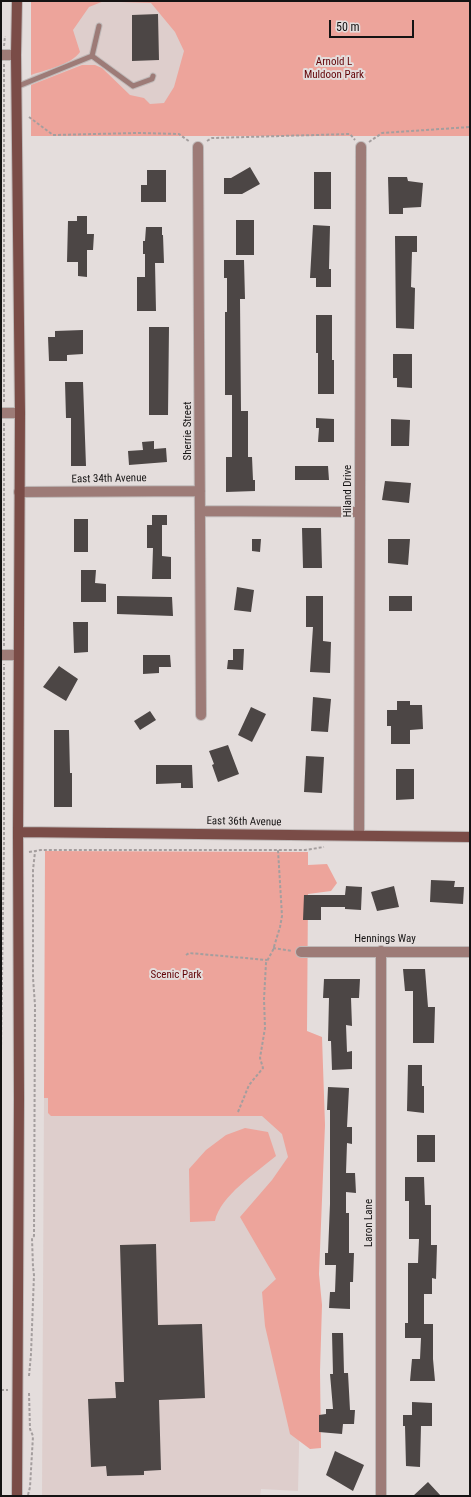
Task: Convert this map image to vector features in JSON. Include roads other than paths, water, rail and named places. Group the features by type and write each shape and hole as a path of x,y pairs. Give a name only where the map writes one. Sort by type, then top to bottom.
{"street":[{"path":"17,1 16,87 20,413 18,655 19,1107 17,1496"},
{"path":"2,55 16,54"},
{"name":"Sherrie Street","path":"198,147 201,715"},
{"name":"Hiland Drive","path":"359,835 361,147"},
{"path":"2,413 20,413"},
{"name":"East 34th Avenue","path":"19,492 200,491"},
{"path":"200,512 360,512"},
{"path":"2,655 18,655"},
{"name":"East 36th Avenue","path":"18,832 470,837"},
{"name":"Laron Lane","path":"381,951 381,1496"},
{"name":"Hennings Way","path":"301,952 470,952"}],"lane":[{"path":"92,56 99,26"},
{"path":"92,56 133,86 152,79 153,76"},
{"path":"16,87 92,56"}],"park label":[{"name":"Arnold L Muldoon Park","path":"334,68"},
{"name":"Scenic Park","path":"176,975"}]}
